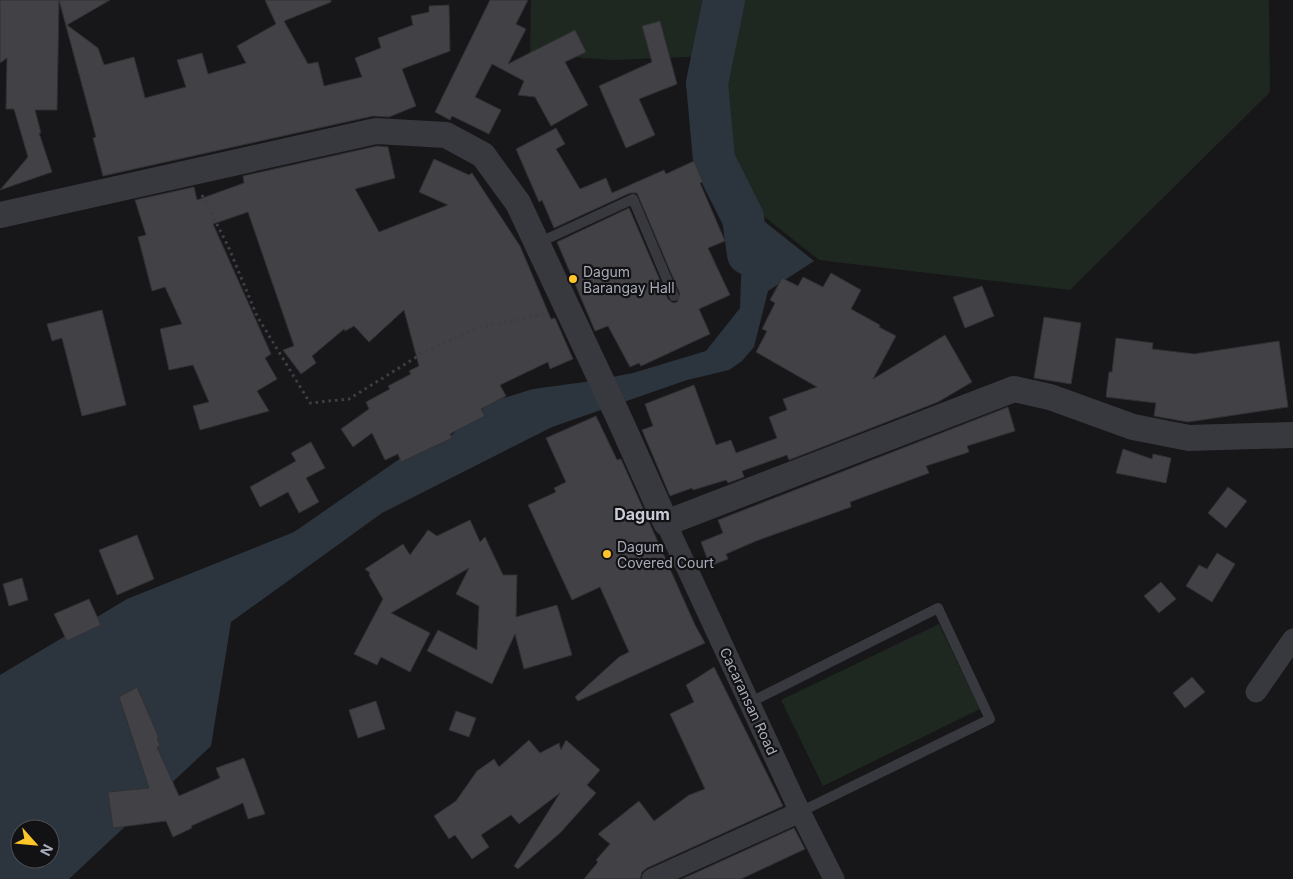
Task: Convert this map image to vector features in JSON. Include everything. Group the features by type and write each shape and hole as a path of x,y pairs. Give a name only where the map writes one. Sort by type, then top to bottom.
{"street":[{"path":"0,214 376,131 446,135 483,155 518,203 666,523 1014,389 1050,397 1132,427 1189,438 1293,435"},
{"name":"Cacaransan Road","path":"666,523 800,812 834,879"},
{"path":"1256,692 1293,639"},
{"path":"652,879 800,812"}],"lane":[{"path":"538,243 634,199 674,296"},
{"path":"749,703 938,608 990,719 800,812"}],"path":[{"path":"190,173 228,246 257,316 310,402 349,399 423,353 476,328 566,309"}],"shaded area":[{"path":"531,0 1269,0 1270,92 1070,290 819,260 731,190 709,56 613,60 530,54"},
{"path":"734,197 814,261 768,291 754,347 742,361 729,370 687,380 552,427 382,513 231,622 211,746 69,879 0,879 0,675 127,599 294,532 398,460 448,438 491,402 533,389 633,373 706,351 740,308 742,250"},
{"path":"939,624 980,709 823,786 781,700"}],"building":[{"path":"0,0 59,0 57,110 35,110 41,133 39,133 52,172 0,190 28,157 14,109 6,109 7,58 0,63"},
{"path":"59,0 110,0 67,25 98,48 104,65 134,57 145,98 186,87 177,60 202,53 208,74 246,63 237,46 276,24 265,0 331,0 331,2 284,21 308,64 318,62 324,86 362,77 355,58 381,48 378,38 413,25 411,16 429,12 429,6 449,5 450,51 402,69 416,106 389,117 373,116 103,176 93,138 96,137"},
{"path":"490,0 528,0 516,24 526,29 508,64 575,30 586,52 565,62 588,105 551,126 535,97 518,95 524,81 492,64 475,97 501,110 489,134 452,116 450,120 435,112"},
{"path":"660,21 677,84 639,99 655,135 626,148 599,86 652,62 642,26"},
{"path":"556,128 565,144 556,149 580,189 606,178 612,193 664,170 666,174 694,161 703,182 700,183 725,241 708,248 730,295 699,309 710,334 641,366 639,363 630,367 608,326 595,331 557,242 629,208 668,299 673,303 677,302 680,294 637,193 630,193 554,228 542,200 539,202 516,149"},
{"path":"377,146 388,147 395,178 355,189 379,232 448,205 419,192 434,159 469,175 472,173 520,246 551,319 555,318 573,359 550,369 548,362 500,385 506,396 481,409 485,416 450,434 452,438 401,462 398,454 385,460 372,433 353,447 341,429 369,409 366,402 390,389 388,386 411,374 409,371 419,366 404,310 369,342 354,326 345,331 344,329 312,356 316,363 301,374 283,350 294,346 248,212 213,224 271,354 265,358 277,379 257,391 269,411 200,430 193,406 209,402 193,365 169,370 160,329 182,324 165,287 152,291 138,237 146,235 135,200 194,187 197,200 244,183 243,176"},
{"path":"831,273 861,290 851,309 896,336 873,379 945,335 972,382 938,402 789,460 787,455 742,471 744,477 728,483 726,480 693,490 692,488 670,496 642,430 653,426 645,404 694,385 716,445 731,440 736,453 777,438 769,417 787,410 783,399 817,387 756,352 767,331 762,329 775,303 770,300 782,278 798,286 803,277 823,287"},
{"path":"982,286 994,316 965,328 953,297"},
{"path":"102,310 126,405 82,416 62,338 52,341 47,324"},
{"path":"1044,317 1081,323 1071,384 1034,378"},
{"path":"1116,338 1153,343 1152,349 1194,354 1279,341 1288,407 1188,422 1154,416 1156,403 1106,397 1109,372 1112,372"},
{"path":"1008,407 1015,431 967,446 969,452 926,466 929,473 850,502 851,507 756,541 726,554 728,559 710,566 701,542 723,533 718,520"},
{"path":"596,416 617,460 621,459 695,625 705,643 578,701 575,697 619,657 629,652 600,587 572,600 528,505 556,492 554,488 566,482 546,438"},
{"path":"311,442 325,468 306,478 319,502 299,513 288,492 260,507 250,487 296,461 291,453"},
{"path":"1123,449 1152,459 1153,454 1171,458 1166,483 1116,473"},
{"path":"1228,487 1247,501 1226,528 1208,513"},
{"path":"470,520 480,542 485,537 503,575 517,575 516,617 557,605 572,655 524,669 515,634 492,684 427,651 438,630 477,650 479,606 456,594 469,568 391,613 430,633 410,672 381,657 377,665 354,654 383,599 369,575 370,573 365,569 403,544 410,555 428,530 437,536"},
{"path":"137,535 154,579 117,595 99,550"},
{"path":"1217,553 1235,564 1212,602 1186,586 1199,565 1207,569"},
{"path":"22,578 28,600 9,606 3,584"},
{"path":"1161,582 1176,599 1159,613 1144,596"},
{"path":"89,599 101,625 67,641 54,614"},
{"path":"714,667 783,806 647,868 642,872 640,879 584,879 598,862 596,860 610,844 598,834 639,801 654,821 689,795 705,789 670,714 694,702 686,685"},
{"path":"1192,677 1205,692 1185,708 1173,693"},
{"path":"137,687 159,738 157,738 160,746 157,747 179,796 220,778 216,768 244,758 265,814 248,819 243,803 191,826 192,828 173,837 166,821 113,828 108,792 149,788 119,697"},
{"path":"376,701 385,729 358,738 349,710"},
{"path":"456,711 476,718 469,737 449,730"},
{"path":"529,740 540,753 559,743 561,750 566,740 600,770 587,785 596,793 560,833 518,869 514,866 560,793 519,824 511,815 481,835 489,847 472,859 455,835 449,839 434,816 456,801 477,771 494,759 499,767"},
{"path":"794,828 805,849 741,879 682,879"}],"waterway":[{"path":"724,0 707,83 714,160 743,218 748,254"}],"place":[{"name":"Dagum Barangay Hall","path":"573,279"},
{"name":"Dagum Covered Court","path":"607,554"}],"district":[{"name":"Dagum","path":"642,514"}]}
